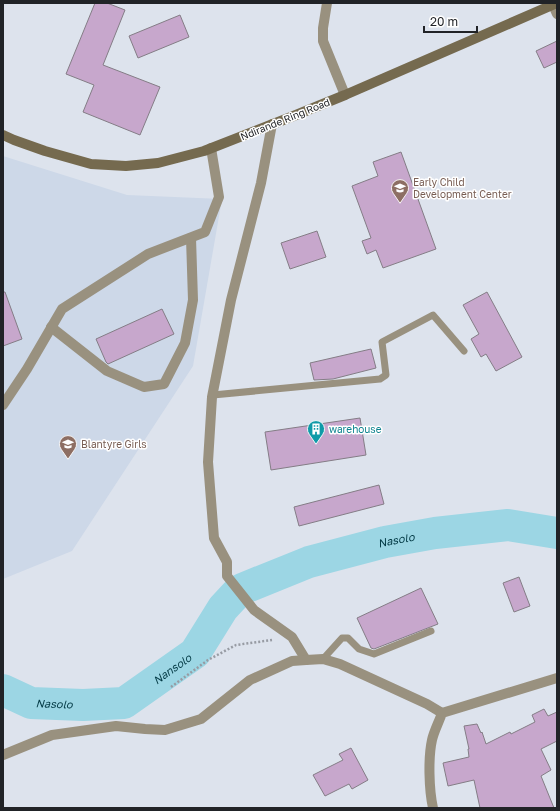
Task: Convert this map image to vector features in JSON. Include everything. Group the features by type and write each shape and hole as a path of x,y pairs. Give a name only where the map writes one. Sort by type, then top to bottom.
{"street":[{"path":"328,3 323,28 323,41 345,95"},
{"name":"Ndirande Ring Road","path":"3,135 45,151 91,164 126,166 158,163 204,151 345,95 556,7"},
{"path":"272,124 261,183 231,300 213,395 208,462 214,538 227,562 227,576 254,610 292,637 306,660"},
{"path":"3,405 27,369 62,309 148,254 205,232 219,197 211,148"},
{"path":"51,327 107,371 144,387 164,384 185,343 192,307 191,238"},
{"path":"3,755 52,735 116,726 165,730 200,719 250,680 292,661 323,659 340,664 427,704 442,713 557,678"},
{"path":"433,808 431,800 431,746 432,739 442,713"}],"lane":[{"path":"213,395 380,380 386,375 382,342 433,315 464,351"},
{"path":"323,659 342,638 348,638 359,649 374,654 431,631"}],"path":[{"path":"171,687 208,660 236,646 292,637"}],"shaded area":[{"name":"Blantyre Girls","path":"3,156 127,195 222,199 193,366 72,551 3,579"}],"building":[{"path":"95,3 107,3 125,10 103,65 160,87 140,135 83,112 94,85 66,74"},
{"path":"180,15 189,37 138,58 129,36"},
{"path":"557,41 557,62 544,68 536,51"},
{"path":"401,152 436,249 383,268 376,250 367,254 362,241 371,238 352,186 378,176 373,162"},
{"path":"317,231 326,257 290,269 281,243"},
{"path":"3,292 5,292 22,339 3,346"},
{"path":"487,292 522,357 496,371 486,354 481,357 471,339 479,334 463,305"},
{"path":"162,309 174,334 108,364 106,362 96,339"},
{"path":"371,349 376,368 333,379 314,380 310,363"},
{"name":"warehouse","path":"360,418 366,455 271,470 265,432"},
{"path":"379,485 384,504 299,526 294,507"},
{"path":"519,577 530,606 514,612 503,583"},
{"path":"421,588 438,624 374,649 371,648 357,618"},
{"path":"544,709 548,716 557,712 557,741 541,749 551,770 541,776 554,808 480,808 474,780 448,786 443,763 469,757 469,749 464,726 477,724 481,733 482,732 486,744 535,722 532,715"},
{"path":"351,748 368,780 352,789 349,784 325,796 313,775 343,760 339,754"}],"waterway":[{"name":"Nasolo","path":"242,589 309,562 385,542 435,533 508,525 557,533"},
{"name":"Nansolo","path":"3,690 31,703 83,705 124,703 195,653 223,608 236,594"}],"place":[{"name":"Early Child Development Center","path":"400,203"},
{"name":"warehouse","path":"316,444"},
{"name":"Blantyre Girls","path":"68,459"}]}
